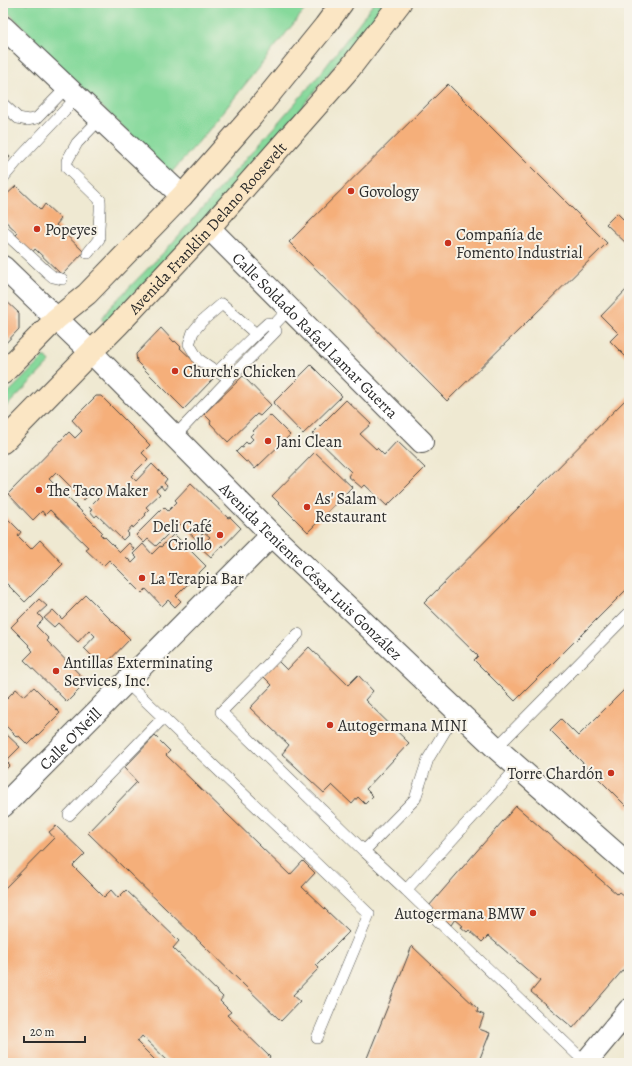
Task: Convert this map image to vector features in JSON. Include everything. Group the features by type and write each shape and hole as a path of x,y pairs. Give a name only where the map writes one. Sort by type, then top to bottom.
{"main road":[{"path":"3,373 56,319 87,294 182,196 252,116 342,3"},
{"name":"Avenida Franklin Delano Roosevelt","path":"3,442 118,325 209,228 350,68 400,3"}],"street":[{"path":"3,27 182,196"},
{"name":"Calle Soldado Rafael Lamar Guerra","path":"209,228 422,442"},
{"name":"Avenida Teniente César Luis González","path":"3,267 91,352 272,536 496,748 629,865"},
{"name":"Calle O'Neill","path":"3,806 272,536"},
{"path":"608,846 629,857"},
{"path":"585,1063 629,1010"}],"lane":[{"path":"3,104 18,118 28,120 37,118 72,92"},
{"path":"3,178 72,92"},
{"path":"88,253 99,239 98,228 100,200 67,168 67,161 77,143 100,119"},
{"path":"3,231 53,277 62,279"},
{"path":"231,377 217,372 198,358 189,344 193,332 202,321 222,304 256,334"},
{"path":"272,327 289,309"},
{"path":"174,437 276,331 268,322 217,372"},
{"path":"496,748 629,614"},
{"path":"298,634 221,712 585,1063"},
{"path":"126,682 369,914 317,1038"},
{"path":"364,850 416,799 428,759 457,711"},
{"path":"69,815 164,717"},
{"path":"406,890 518,768"}],"green space":[{"path":"3,3 310,3 208,131 171,173 96,101 3,7"},
{"path":"374,3 385,3 302,107 218,206 106,322 102,320 110,307 166,250 321,73"},
{"path":"45,356 50,362 3,410 3,398"}],"building":[{"name":"Compañía de Fomento Industrial","path":"448,84 607,243 447,401 289,242"},
{"path":"3,150 10,157 3,165"},
{"name":"Popeyes","path":"16,186 41,210 45,204 61,219 56,225 84,252 62,275 35,249 32,253 14,237 18,233 3,219 3,198"},
{"path":"617,213 629,225 629,246 606,224"},
{"path":"629,287 629,360 610,341 618,333 601,316"},
{"path":"3,298 19,313 19,329 3,346"},
{"name":"Church's Chicken","path":"161,328 213,379 184,409 137,362 136,354"},
{"path":"311,365 342,396 303,434 273,403"},
{"path":"243,376 271,405 260,416 257,414 228,442 210,423 211,421 204,414"},
{"path":"96,396 101,396 150,445 142,453 148,459 131,476 136,481 152,464 167,479 164,483 167,486 164,490 161,486 156,490 160,494 146,507 149,510 145,514 146,515 133,528 132,526 127,532 129,534 123,540 97,515 95,517 90,511 92,510 89,507 101,495 92,486 89,489 92,491 84,500 56,472 49,479 102,532 100,534 120,552 129,543 134,549 126,557 132,563 137,558 133,554 143,544 152,554 174,534 206,566 176,596 181,601 175,607 168,600 162,606 146,589 142,593 109,560 103,566 85,549 88,547 50,510 45,515 42,511 33,520 8,494 69,432 75,438 82,431 72,420"},
{"path":"629,396 629,587 515,701 474,660 478,656 424,603"},
{"path":"346,400 371,424 360,434 376,449 377,448 384,455 397,441 425,468 387,506 365,485 362,488 348,476 351,472 312,434"},
{"name":"Jani Clean","path":"270,415 290,435 255,469 248,461 246,462 236,452 241,447 244,447 242,446 246,442 248,444 253,439 250,436 254,432 253,431"},
{"path":"315,452 352,487 308,532 272,496"},
{"path":"191,483 228,518 230,517 241,528 211,557 200,547 210,537 204,532 197,540 178,522 156,546 148,539 144,543 136,535 164,507 168,511 177,502 175,500"},
{"path":"3,514 21,532 18,536 31,549 40,540 63,564 25,602 3,580"},
{"path":"86,595 130,639 103,667 84,648 95,636 89,630 78,642 58,623 54,627 44,618 53,610 62,619"},
{"name":"Antillas Exterminating Services, Inc.","path":"39,599 47,606 38,614 43,619 36,626 49,639 47,641 87,682 67,702 24,660 33,651 11,627"},
{"name":"Autogermana MINI","path":"309,647 348,685 358,675 373,691 365,700 409,743 366,789 373,796 365,804 358,797 352,804 332,785 324,793 282,754 289,745 250,708 272,685 263,676 278,661 287,670"},
{"name":"Torre Chardón","path":"629,685 629,809 550,730 561,719 578,736"},
{"path":"34,687 60,713 28,745 19,736 17,737 3,723 3,702 16,689 24,696"},
{"path":"6,734 20,747 6,761 10,765 3,772 3,737"},
{"path":"155,736 170,751 166,755 290,875 303,861 315,873 302,887 349,932 316,965 319,968 293,995 300,1001 281,1021 88,833 137,782 124,768"},
{"name":"Autogermana BMW","path":"516,806 617,894 619,892 629,900 629,963 573,1028 531,992 540,981 488,936 482,942 469,930 467,932 461,927 463,926 455,919 451,925 429,906"},
{"path":"56,826 85,854 73,866 104,897 111,890 118,898 126,890 179,941 173,948 223,997 220,1001 231,1012 227,1015 270,1057 265,1063 170,1063 142,1036 137,1042 158,1063 3,1063 3,890 54,838 49,832"},
{"path":"412,946 478,1009 477,1012 484,1015 479,1029 490,1033 478,1063 365,1063"}],"place":[{"name":"Govology","path":"351,191"},
{"name":"Popeyes","path":"37,229"},
{"name":"Compañía de Fomento Industrial","path":"448,243"},
{"name":"Church's Chicken","path":"175,371"},
{"name":"Jani Clean","path":"268,441"},
{"name":"The Taco Maker","path":"39,490"},
{"name":"As' Salam Restaurant","path":"307,507"},
{"name":"Deli Café Criollo","path":"220,535"},
{"name":"La Terapia Bar","path":"142,578"},
{"name":"Antillas Exterminating Services, Inc.","path":"56,671"},
{"name":"Autogermana MINI","path":"330,725"},
{"name":"Torre Chardón","path":"611,773"},
{"name":"Autogermana BMW","path":"533,913"}]}
